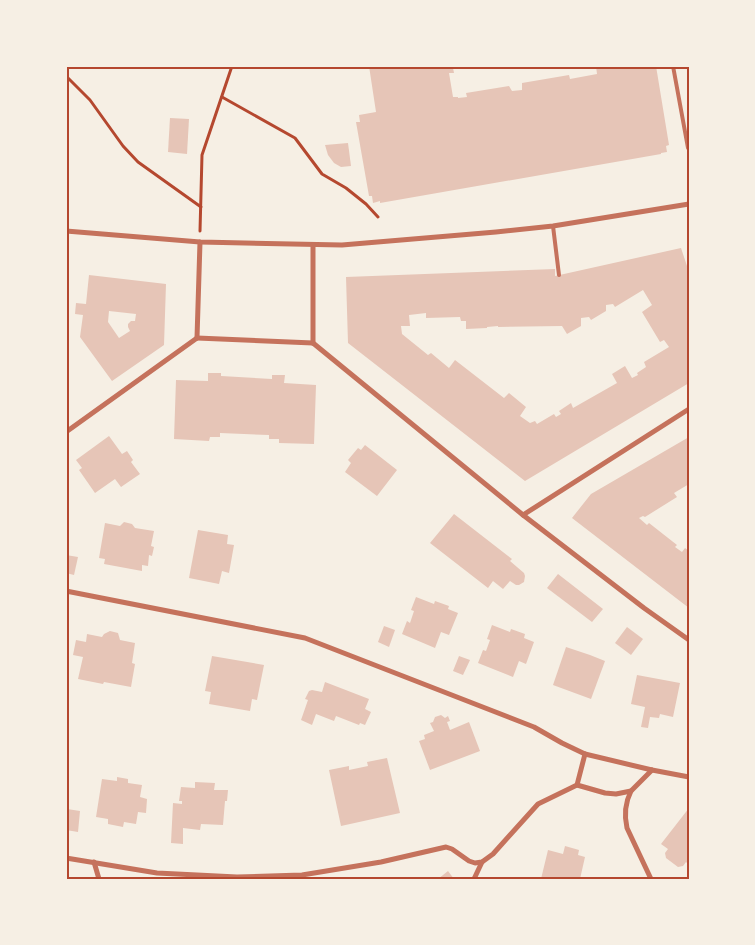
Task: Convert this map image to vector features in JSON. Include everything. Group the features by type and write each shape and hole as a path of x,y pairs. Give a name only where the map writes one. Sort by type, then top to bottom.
{"street":[{"path":"66,232 200,242 351,245 553,226 689,204"},
{"path":"197,338 200,242"},
{"path":"313,245 313,343"},
{"path":"66,432 197,338 313,343 523,515 644,608 689,640"},
{"path":"523,515 689,409"},
{"path":"66,591 305,638 534,727 584,754 689,777"},
{"path":"577,785 584,754"},
{"path":"651,879 627,828 625,809 631,791 652,770"},
{"path":"474,879 482,862 493,854 538,804 577,785 605,793 616,794 631,791"},
{"path":"66,858 156,873 237,877 302,875 381,862 446,847 469,861 482,862"},
{"path":"94,862 99,879"}],"lane":[{"path":"673,66 688,148"},
{"path":"553,226 559,275"}],"path":[{"path":"200,242 202,156 232,66"},
{"path":"66,76 90,100 123,146 138,162 201,207"},
{"path":"222,97 296,138 322,174 346,188 366,204 378,217"}],"building":[{"path":"369,66 448,66 448,69 453,68 454,73 449,73 453,97 458,98 467,97 466,93 509,86 512,91 522,90 522,83 569,75 570,79 597,74 596,66 656,66 669,145 666,146 667,152 661,154 373,203 372,196 369,196 356,122 360,122 359,115 376,112"},
{"path":"170,118 189,119 187,154 168,152"},
{"path":"348,143 351,166 341,167 334,163 328,155 325,145"},
{"path":"681,248 689,272 689,383 525,481 348,343 346,277 555,269 555,276","holes":["643,290 652,305 642,312 660,342 664,340 669,347 644,362 646,367 637,373 638,375 632,378 625,366 612,374 617,383 573,408 571,403 559,411 561,414 556,417 554,414 537,424 535,421 530,423 520,416 526,407 509,393 504,398 455,360 449,368 431,353 428,355 402,334 401,326 410,326 409,315 426,313 426,318 460,317 461,321 466,321 466,329 498,326 562,326 567,334 581,326 581,318 589,317 591,320 606,311 606,305 613,304 615,307"]},
{"path":"89,275 166,284 164,345 112,381 80,337 83,315 75,314 76,303 86,304","holes":["109,311 136,314 135,321 131,321 128,324 130,331 119,338 108,322"]},
{"path":"208,373 221,373 221,376 272,379 272,375 285,375 284,383 316,385 314,444 279,443 279,439 269,439 269,435 220,433 220,437 210,437 209,441 174,439 176,380 208,381"},
{"path":"109,436 122,454 127,451 133,460 131,462 140,474 121,487 115,479 95,493 79,470 82,468 76,460"},
{"path":"689,437 689,484 674,493 677,497 645,517 639,518 647,525 649,523 677,545 675,547 682,552 685,548 689,551 689,608 572,518 591,494"},
{"path":"365,445 397,470 377,496 345,472 351,463 348,460 358,448 361,450"},
{"path":"454,514 512,559 510,561 524,573 524,582 516,585 510,581 503,589 493,581 488,588 430,543"},
{"path":"124,522 132,524 135,528 154,531 151,546 154,547 152,556 149,555 148,566 142,565 142,571 104,564 105,559 99,558 105,523 120,526"},
{"path":"198,530 228,535 227,544 234,545 229,573 222,571 219,584 189,578"},
{"path":"66,555 78,557 74,575 66,573"},
{"path":"558,574 603,609 592,622 547,588"},
{"path":"416,597 434,604 435,601 449,606 448,609 458,613 449,635 441,632 435,648 402,634 407,621 410,623 414,611 411,610"},
{"path":"492,625 510,632 511,629 525,634 524,638 534,642 526,664 519,661 513,677 478,663 483,650 486,651 490,640 487,639"},
{"path":"384,626 395,630 389,647 378,642"},
{"path":"627,627 643,639 631,655 615,643"},
{"path":"110,631 118,633 120,640 135,643 132,663 135,664 131,687 78,679 83,657 73,655 76,640 86,642 87,634 102,637"},
{"path":"566,647 605,661 591,699 553,685"},
{"path":"212,656 264,665 257,700 252,699 250,711 209,704 211,692 205,691"},
{"path":"459,656 470,660 463,675 453,671"},
{"path":"637,675 680,683 673,717 660,714 659,718 650,717 648,728 641,727 645,707 631,704"},
{"path":"325,682 369,699 365,709 371,712 365,725 360,723 359,725 336,716 334,721 316,714 312,725 301,720 308,700 305,699 309,691 322,692"},
{"path":"441,715 445,718 448,716 450,721 447,722 450,730 469,722 480,751 430,770 419,741 425,739 424,735 434,731 430,723 433,722 435,717"},
{"path":"387,758 400,813 341,826 329,770 349,766 349,770 368,766 367,762"},
{"path":"117,777 128,779 128,783 142,785 140,797 147,799 146,813 138,812 136,824 124,822 123,827 108,824 108,819 96,817 102,779 117,781"},
{"path":"195,782 215,783 214,790 228,790 223,825 201,824 200,830 183,828 183,844 171,843 173,803 182,804 182,801 179,801 181,787 195,788"},
{"path":"689,808 689,865 686,862 683,866 678,867 666,858 665,853 668,849 661,844"},
{"path":"67,809 80,811 78,832 66,830"},
{"path":"565,846 579,850 578,855 585,857 580,879 541,879 548,850 563,854"},
{"path":"448,871 454,879 438,879"}]}
